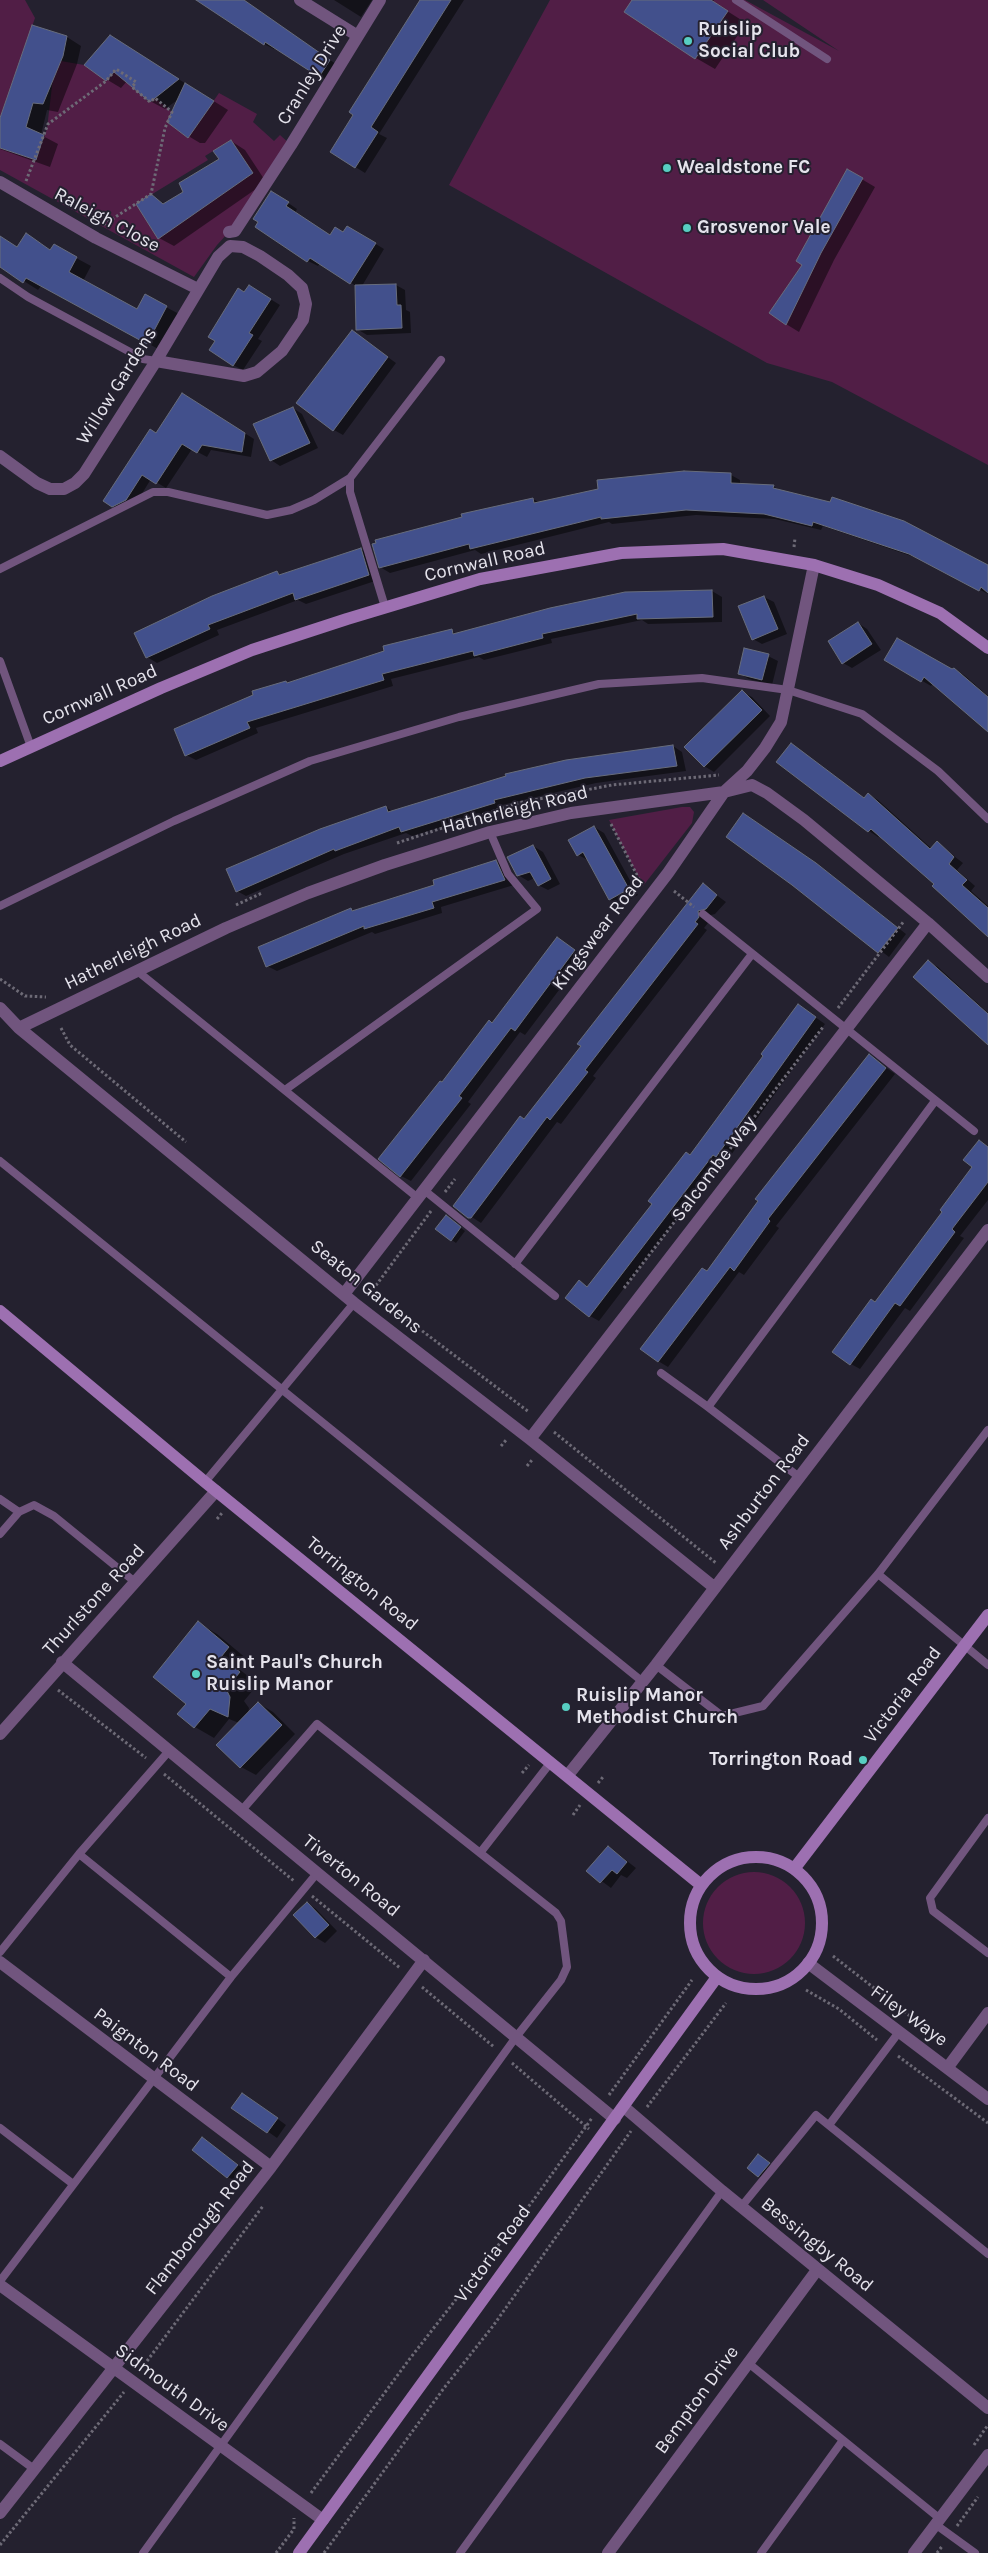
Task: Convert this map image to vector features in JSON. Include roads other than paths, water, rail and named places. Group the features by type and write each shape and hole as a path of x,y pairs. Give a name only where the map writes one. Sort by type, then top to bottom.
{"street":[{"path":"300,0 358,36"},
{"name":"Cranley Drive","path":"229,232 235,231 380,0"},
{"name":"Raleigh Close","path":"0,182 96,238 198,289"},
{"name":"Willow Gardens","path":"0,456 37,483 50,489 64,489 75,483 84,474 156,361 218,257 230,246 243,246 275,266 302,288 306,304 303,320 282,351 257,372 244,376 156,361"},
{"name":"Cornwall Road","path":"0,761 252,650 385,607 480,579 621,553 723,549 814,565 878,585 940,613 988,648"},
{"name":"Kingswear Road","path":"344,1294 668,873 724,792 747,771 765,748 781,722 814,565"},
{"name":"Hatherleigh Road","path":"19,1028 136,970 308,893 490,832 571,813 724,792 752,785 767,793 804,820 928,923 988,977"},
{"name":"Salcombe Way","path":"530,1439 928,923"},
{"name":"Seaton Gardens","path":"0,1008 19,1028 354,1304 530,1439 715,1588"},
{"name":"Ashburton Road","path":"568,1775 643,1682 988,1230"},
{"name":"Torrington Road","path":"0,1311 205,1482 568,1775 701,1886"},
{"name":"Thurlstone Road","path":"0,1734 216,1491"},
{"name":"Victoria Road","path":"794,1869 988,1615"},
{"name":"Tiverton Road","path":"62,1662 615,2119"},
{"path":"752,1857 774,1859 794,1869 809,1884 818,1903 822,1924 818,1944 808,1963 794,1977 775,1986 755,1989 742,1987 717,1977 704,1963 694,1947 690,1928 691,1909 701,1886 712,1873 730,1862 752,1857"},
{"name":"Flamborough Road","path":"0,2513 271,2168 424,1960"},
{"name":"Paignton Road","path":"0,1962 271,2168"},
{"name":"Filey Waye","path":"808,1963 988,2099"},
{"name":"Victoria Road","path":"299,2553 717,1977"},
{"path":"948,2067 988,2013"},
{"name":"Bessingby Road","path":"624,2107 817,2270 988,2408"},
{"name":"Bempton Drive","path":"608,2553 747,2362 817,2270"},
{"name":"Sidmouth Drive","path":"0,2283 132,2382 302,2502 323,2520"},
{"path":"914,2553 988,2455"}],"lane":[{"path":"736,0 827,59"},
{"path":"0,278 28,297 78,324 143,358 156,361"},
{"path":"0,569 153,492 168,492 267,515 290,510 306,503 350,478 441,360"},
{"path":"350,478 350,492 385,607"},
{"path":"0,662 31,746"},
{"path":"0,906 174,821 310,761 459,717 599,684 702,678 788,690 862,714 938,771 988,819"},
{"path":"285,1090 537,909 508,874 490,832"},
{"path":"703,914 974,1131"},
{"path":"515,1264 752,954"},
{"path":"136,970 285,1090 555,1296"},
{"path":"708,1407 935,1101"},
{"path":"0,1161 643,1682"},
{"path":"205,1482 354,1304"},
{"path":"660,1374 708,1407 799,1477"},
{"path":"656,1665 722,1716 763,1706 878,1574 988,1430"},
{"path":"0,1499 20,1512"},
{"path":"0,1534 20,1512 34,1505 54,1516 135,1582"},
{"path":"878,1574 988,1664"},
{"path":"143,2553 222,2447 516,2037 562,1980 567,1967 561,1922 556,1913 317,1724 242,1810"},
{"path":"0,1952 80,1854 169,1751"},
{"path":"480,1852 551,1762"},
{"path":"988,1818 930,1898 933,1911 988,1953"},
{"path":"80,1854 231,1977"},
{"path":"0,2283 231,1977 302,1888 318,1872"},
{"path":"829,2125 899,2032"},
{"path":"741,2207 816,2115 988,2254"},
{"path":"0,2128 73,2184"},
{"path":"460,2553 722,2191"},
{"path":"747,2362 843,2440 937,2521 950,2535 975,2553"},
{"path":"761,2553 843,2440"},
{"path":"0,2444 34,2469"}],"place":[{"name":"Ruislip Social Club","path":"688,41"},
{"name":"Wealdstone FC","path":"667,168"},
{"name":"Grosvenor Vale","path":"687,228"},
{"name":"Saint Paul's Church Ruislip Manor","path":"196,1674"},
{"name":"Ruislip Manor Methodist Church","path":"566,1707"},
{"name":"Torrington Road","path":"863,1760"}]}
